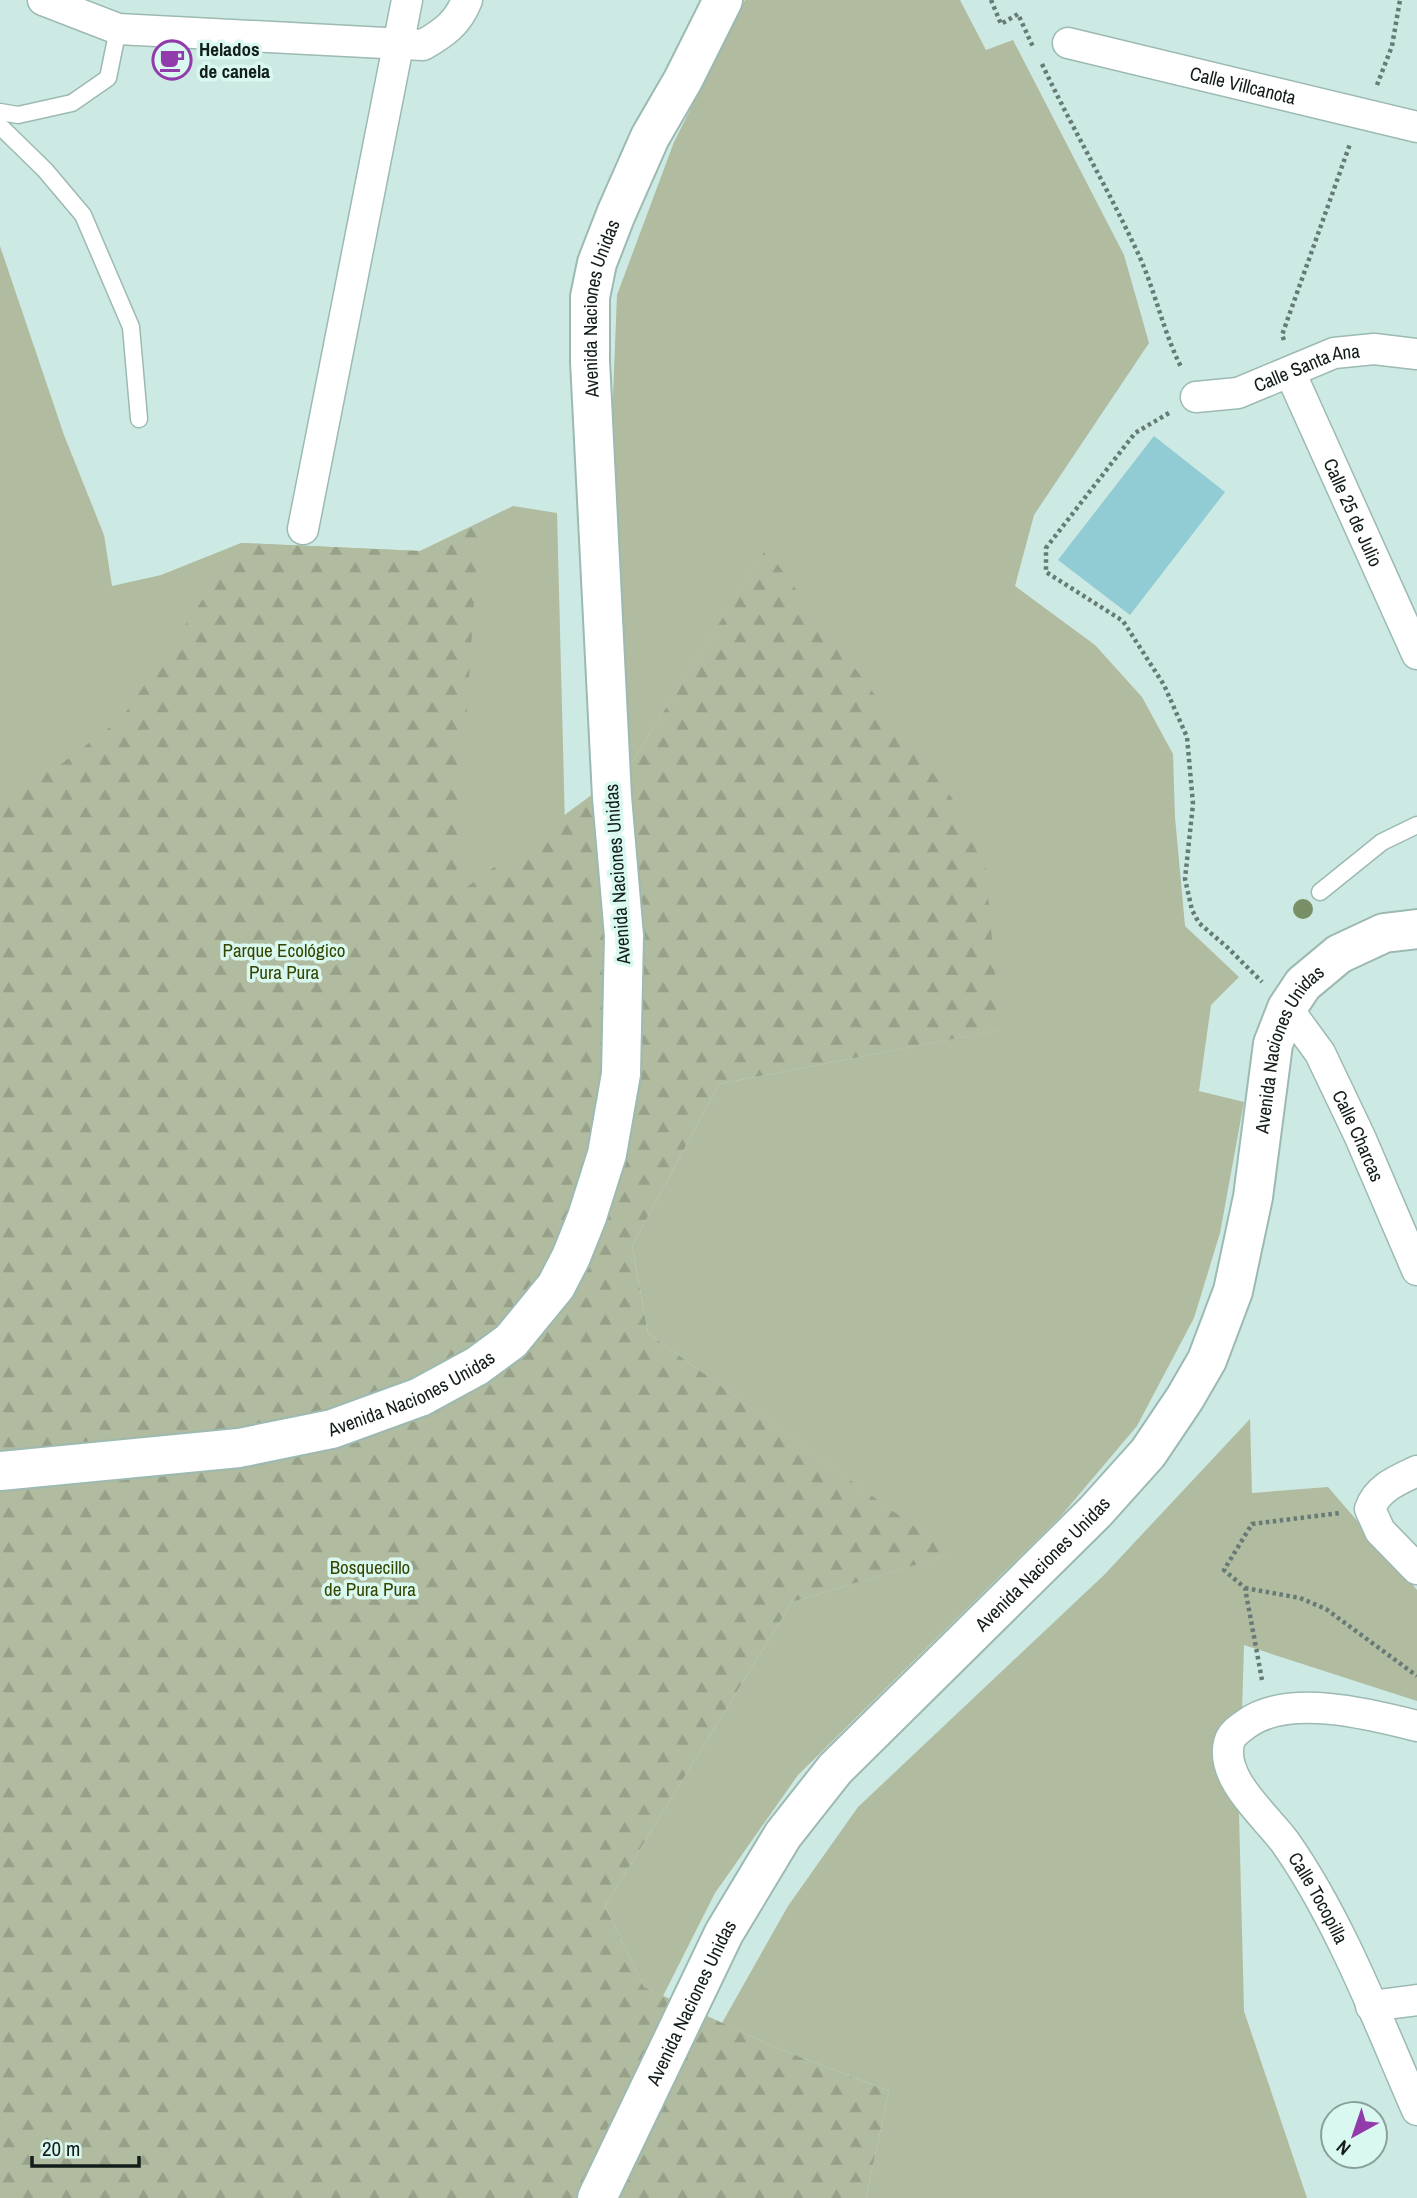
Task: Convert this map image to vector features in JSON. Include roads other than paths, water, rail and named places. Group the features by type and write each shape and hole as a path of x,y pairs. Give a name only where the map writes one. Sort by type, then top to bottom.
{"street":[{"path":"44,0 118,29 422,45 444,33 463,11 467,0"},
{"path":"303,529 407,0"},
{"name":"Avenida Naciones Unidas","path":"0,1471 239,1448 332,1429 420,1397 477,1366 510,1341 556,1286 571,1257 607,1154 615,1114 621,1074 624,936 612,797 590,361 590,297 597,263 633,172 723,0"},
{"name":"Calle Villcanota","path":"1068,43 1417,127"},
{"name":"Calle Santa Ana","path":"1196,397 1238,393 1334,353 1374,349 1417,354"},
{"name":"Calle 25 de Julio","path":"1290,372 1417,654"},
{"name":"Avenida Naciones Unidas","path":"597,2198 724,1933 783,1835 835,1769 1095,1512 1148,1453 1185,1398 1207,1360 1233,1291 1253,1197 1273,1044 1287,1008 1303,984 1339,954 1384,933 1417,929"},
{"name":"Calle Charcas","path":"1287,1008 1320,1053 1360,1137 1417,1270"},
{"path":"1417,1471 1388,1486 1377,1495 1370,1509 1380,1531 1417,1569"},
{"name":"Calle Tocopilla","path":"1417,1726 1376,1716 1308,1708 1268,1712 1236,1731 1229,1743 1228,1758 1234,1775 1254,1807 1284,1841 1320,1899 1417,2110"},
{"path":"1371,2006 1417,2000"}],"lane":[{"path":"0,112 18,115 72,103 108,78 118,29"},
{"path":"0,126 45,170 83,215 131,327 139,419"},
{"path":"1320,892 1382,842 1417,825"}],"place":[{"name":"Helados de canela","path":"172,60"}],"park label":[{"name":"Parque Ecológico Pura Pura","path":"284,961"},
{"name":"Bosquecillo de Pura Pura","path":"370,1578"}]}
